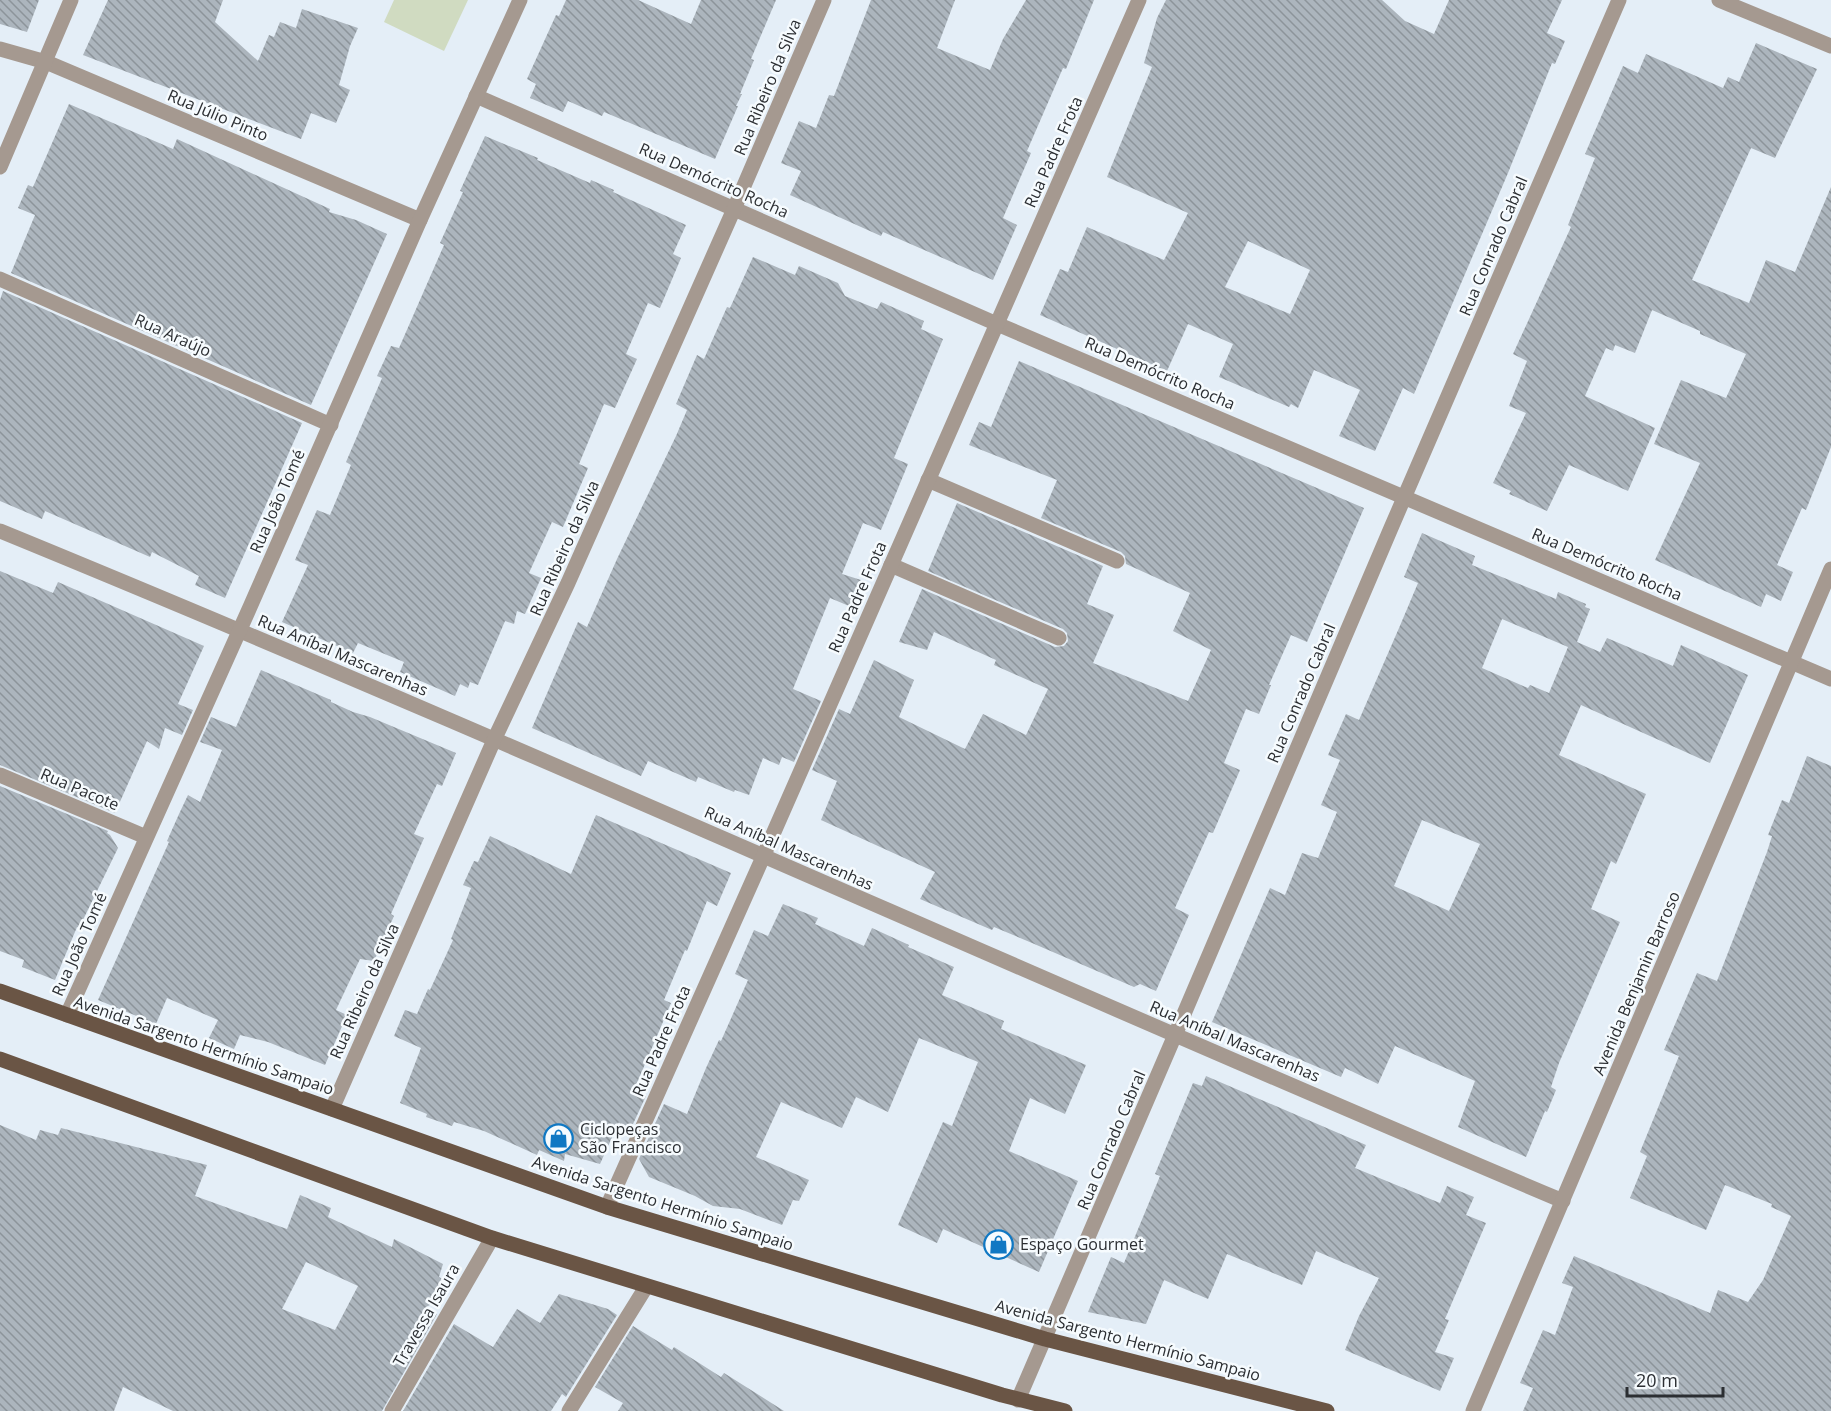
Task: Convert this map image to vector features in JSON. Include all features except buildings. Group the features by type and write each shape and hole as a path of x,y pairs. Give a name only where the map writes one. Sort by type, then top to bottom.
{"main road":[{"name":"Avenida Sargento Hermínio Sampaio","path":"0,991 607,1207 1045,1340 1327,1411"},
{"path":"0,1059 492,1238 1018,1400 1065,1411"}],"street":[{"path":"0,166 71,0"},
{"name":"Rua João Tomé","path":"67,1015 520,0"},
{"name":"Rua Ribeiro da Silva","path":"332,1109 494,740 568,582 734,209 824,0"},
{"name":"Rua Padre Frota","path":"607,1207 1139,0"},
{"name":"Rua Conrado Cabral","path":"1018,1400 1619,0"},
{"path":"1719,0 1831,46"},
{"name":"Rua Júlio Pinto","path":"0,49 46,62 420,220"},
{"name":"Rua Demócrito Rocha","path":"476,96 998,324 1831,680"},
{"name":"Rua Araújo","path":"0,279 331,424"},
{"path":"928,480 1117,561"},
{"name":"Rua Aníbal Mascarenhas","path":"0,531 494,740 1563,1201"},
{"path":"891,565 1059,638"},
{"name":"Avenida Benjamin Barroso","path":"1473,1411 1831,569"},
{"name":"Rua Pacote","path":"0,775 146,837"},
{"name":"Travessa Isaura","path":"392,1411 492,1238"},
{"path":"569,1411 646,1287"}],"green space":[{"path":"394,0 468,0 444,51 384,22"}],"place":[{"name":"Ciclopeças São Francisco","path":"559,1138"},
{"name":"Espaço Gourmet","path":"999,1244"}]}
